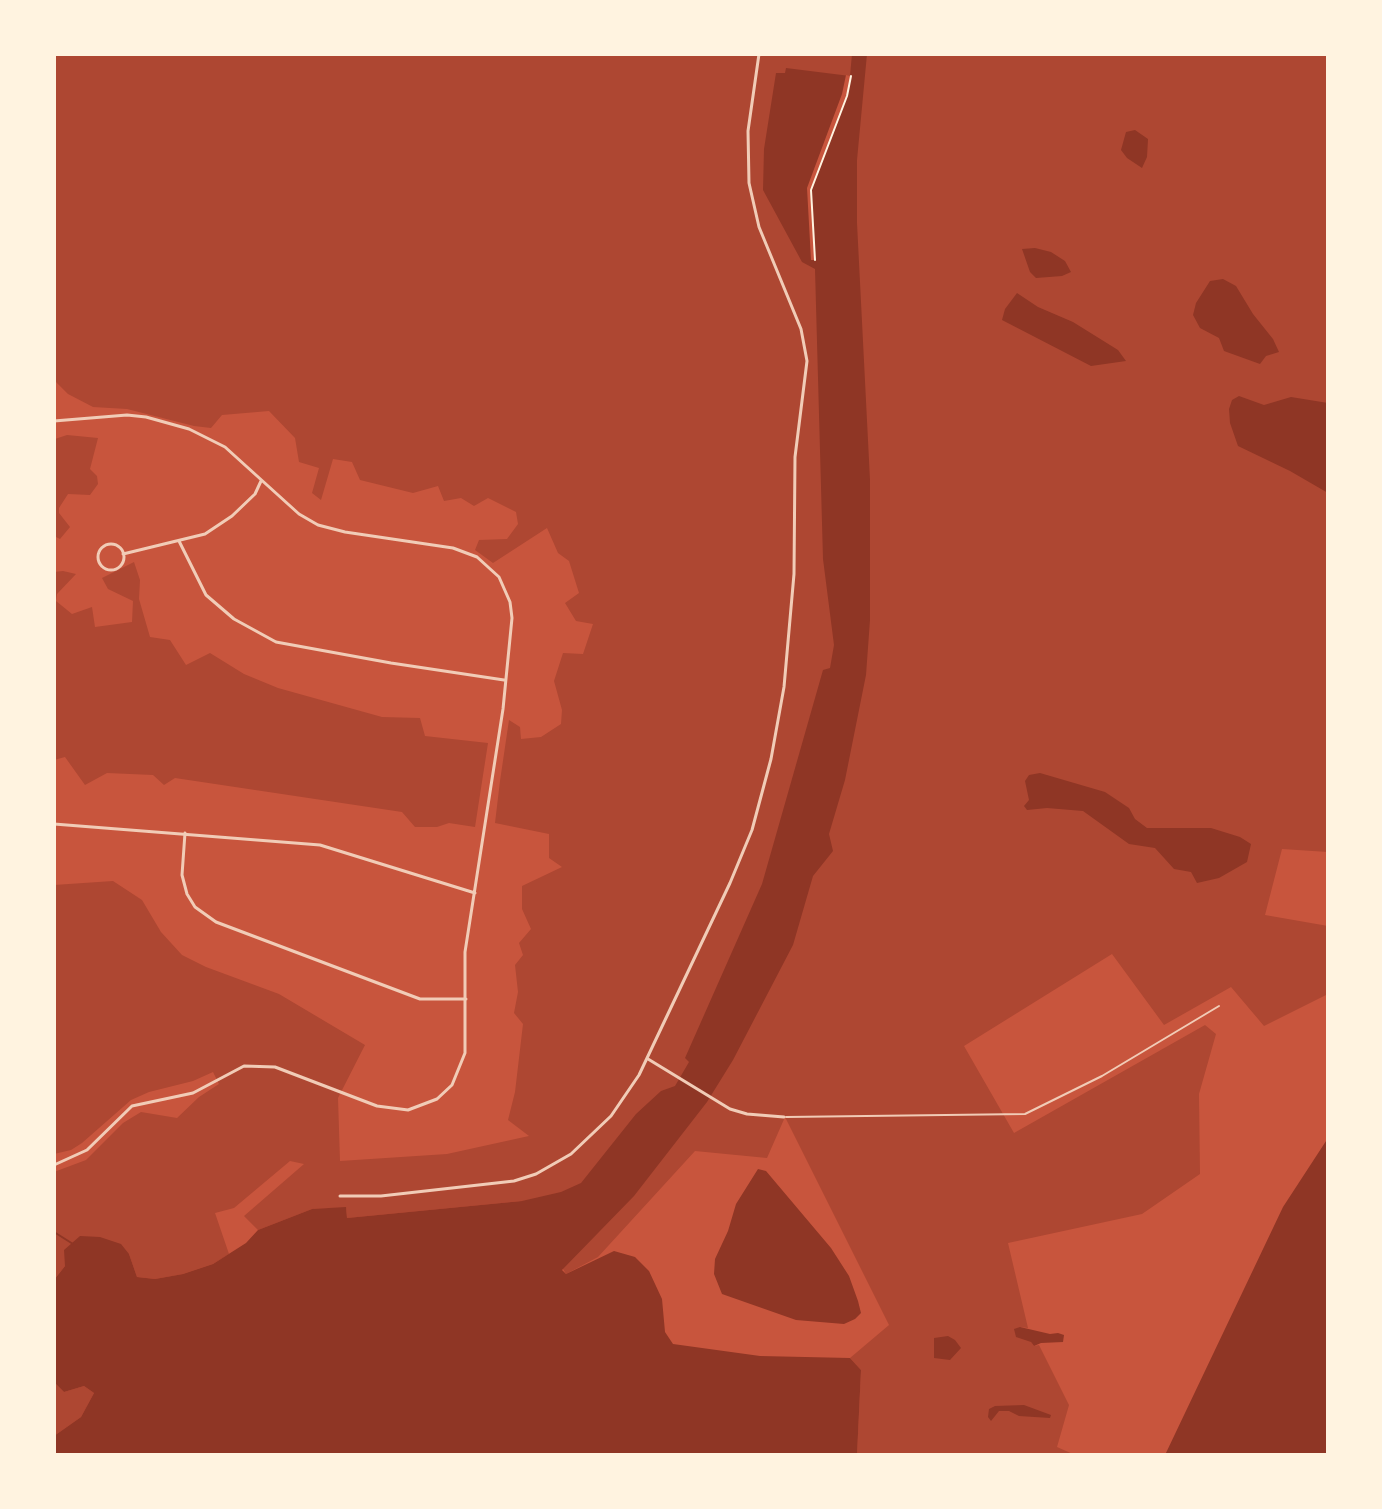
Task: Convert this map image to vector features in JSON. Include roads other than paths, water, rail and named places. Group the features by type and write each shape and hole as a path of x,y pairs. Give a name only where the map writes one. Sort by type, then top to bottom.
{"street":[{"path":"340,1196 381,1196 514,1181 536,1174 571,1154 623,1102 648,1059 752,830 771,759 787,661 794,574 795,457 807,361 801,329 759,227 749,183 748,131 759,54"},
{"path":"54,421 127,415 170,423 225,447 299,514 318,525 453,548 477,557 499,577 510,602 503,709 465,952 465,1053 452,1085 437,1099 408,1110 377,1106 275,1067 244,1066 193,1093 132,1106 87,1150 54,1165"},
{"path":"123,554 205,534 232,516 255,494 261,481"},
{"path":"179,541 206,595 234,619 276,642 504,680"},
{"path":"110,544 119,547 123,554 121,566 114,570 102,567 98,560 99,551 110,544"},
{"path":"54,824 320,845 475,893"},
{"path":"185,833 182,875 187,894 195,907 216,922 420,999 466,999"},
{"path":"648,1059 730,1109 747,1114 784,1117"}],"lane":[{"path":"784,1117 1025,1114 1102,1076 1219,1006"}],"waterway":[{"path":"54,1232 73,1244"}]}
